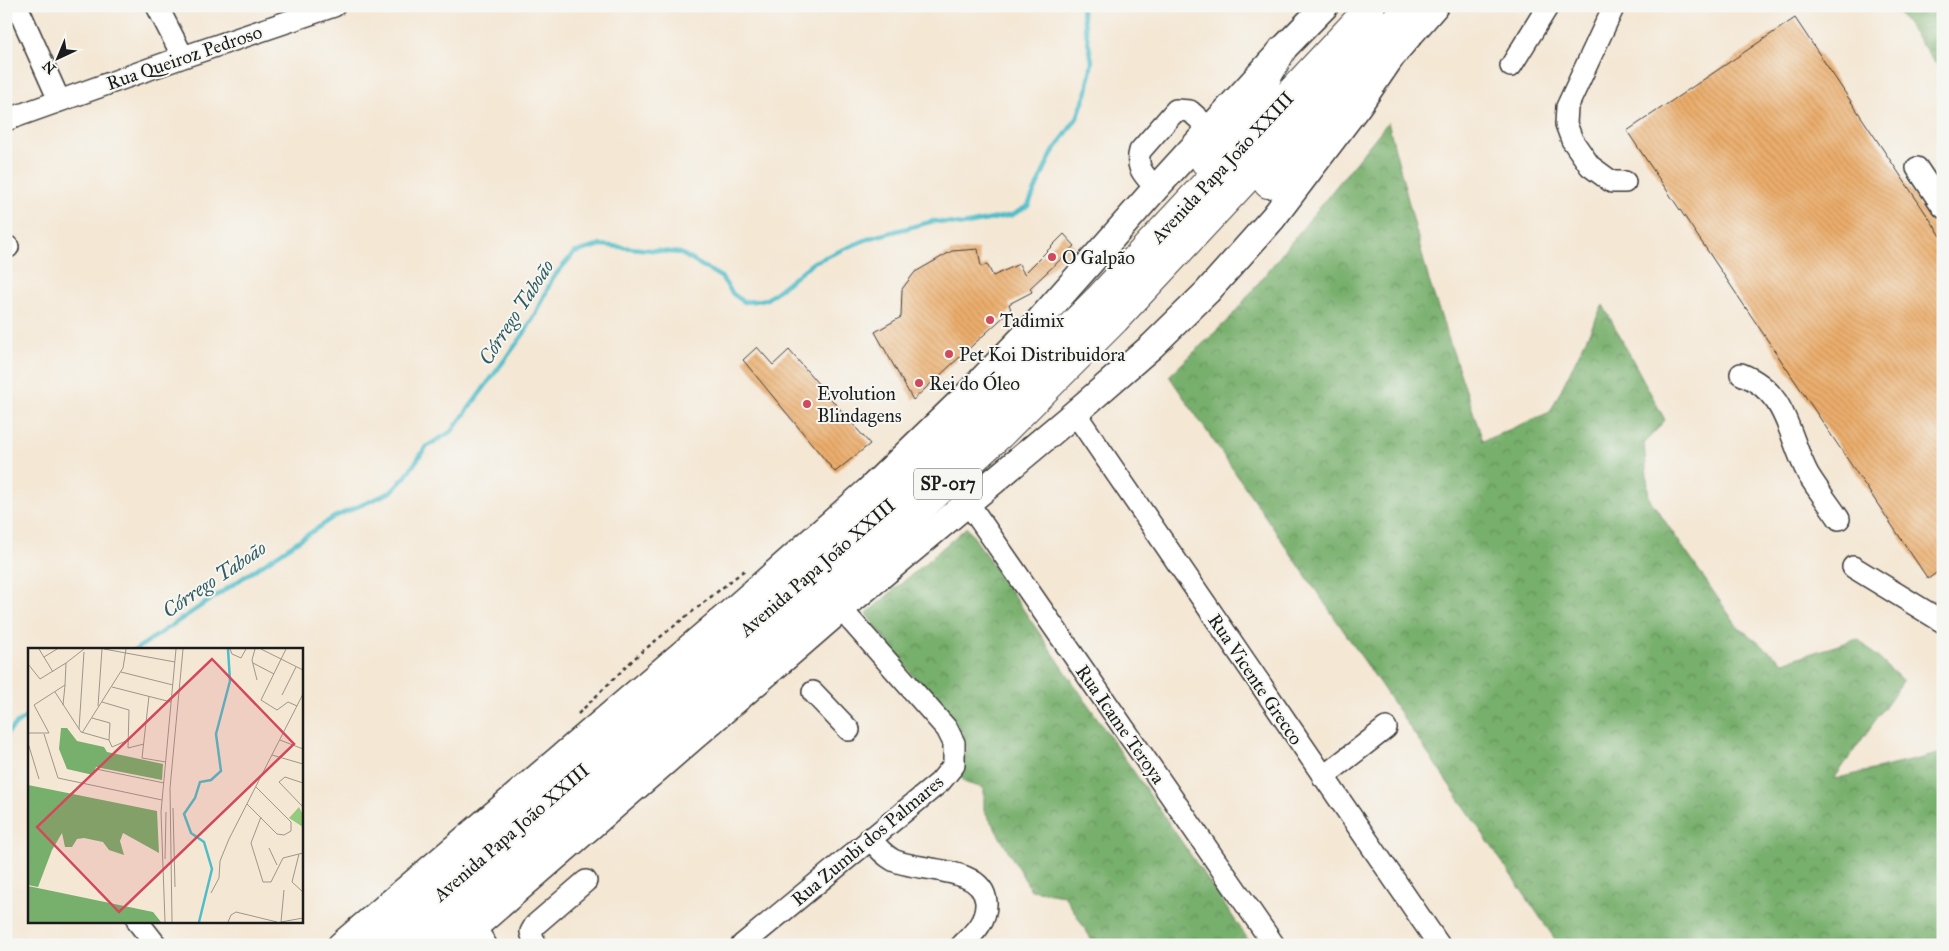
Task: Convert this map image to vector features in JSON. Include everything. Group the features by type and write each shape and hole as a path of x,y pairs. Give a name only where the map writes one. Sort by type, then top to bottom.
{"highway":[{"name":"Avenida Papa João XXIII","path":"416,945 440,909 961,436 1098,299 1371,6"},
{"name":"Avenida Papa João XXIII","path":"378,945 440,909 768,644 882,544 1000,435 1115,320 1408,6"},
{"path":"1098,299 1138,242 1185,188 1257,93 1282,50"},
{"path":"1115,320 1156,296 1184,270 1394,53"}],"main road":[{"name":"Avenida Papa João XXIII","path":"342,945 731,612 869,490 962,400 1036,324 1156,188 1282,50 1325,6"},
{"path":"454,945 480,936 841,609 1076,413 1152,346 1207,292 1272,218 1358,106 1394,53 1435,6"}],"street":[{"path":"17,6 59,100"},
{"path":"156,6 183,57"},
{"name":"Rua Queiroz Pedroso","path":"6,120 334,6"},
{"path":"1512,66 1548,6"},
{"path":"1614,6 1567,107 1566,124 1572,140 1590,166 1612,182 1625,182"},
{"path":"1156,188 1144,175 1138,159 1140,151 1176,110 1190,111 1210,129"},
{"path":"1918,168 1943,207"},
{"path":"1741,374 1756,380 1773,397 1790,427 1808,474 1839,519"},
{"name":"Rua Vicente Grecco","path":"1076,413 1439,945"},
{"name":"Rua Icame Teroya","path":"968,503 1274,945"},
{"path":"1853,566 1943,622"},
{"name":"Rua Zumbi dos Palmares","path":"742,945 944,777 954,765 955,749 947,729 841,609"},
{"path":"813,692 849,730"},
{"path":"1323,777 1386,728"},
{"path":"870,838 892,859 961,876 979,887 985,896 985,914 968,943"},
{"path":"535,945 531,932 534,925 586,881"},
{"path":"140,924 156,945"}],"path":[{"path":"572,720 639,654 747,569"}],"green space":[{"path":"1894,6 1943,6 1943,73 1942,72"},
{"path":"1388,122 1429,281 1483,441 1550,412 1603,305 1665,420 1644,444 1649,498 1737,626 1783,662 1858,639 1903,681 1834,779 1943,753 1943,945 1559,945 1169,376 1231,317"},
{"path":"967,527 1252,945 1095,945 1064,895 1031,890 984,810 984,788 966,783 960,776 967,747 866,614"}],"building":[{"path":"1795,18 1943,239 1943,568 1928,579 1627,131"},
{"path":"1064,234 1075,246 1030,288 1032,292 1009,304 1011,310 913,400 875,332 901,317 902,289 915,272 952,251 978,249 981,267 987,264 993,276 1019,264 1024,274"},
{"name":"Evolution Blindagens","path":"757,347 773,365 789,350 870,444 835,472 743,360"}],"waterway":[{"name":"Córrego Taboão","path":"138,648 334,517 391,492 406,476 426,447 452,431 523,335 538,310 552,279 574,253 601,245 680,253 721,277 733,294 744,302 755,301 767,299 814,262 870,238 934,221 963,225 1012,215 1028,206 1051,155 1077,118 1087,91 1092,61 1081,6"},
{"name":"Córrego Taboão","path":"6,735 16,724 28,716"}],"place":[{"name":"O Galpão","path":"1052,257"},
{"name":"Tadimix","path":"990,320"},
{"name":"Pet Koi Distribuidora","path":"949,354"},
{"name":"Rei do Óleo","path":"919,383"},
{"name":"Evolution Blindagens","path":"807,404"}]}
